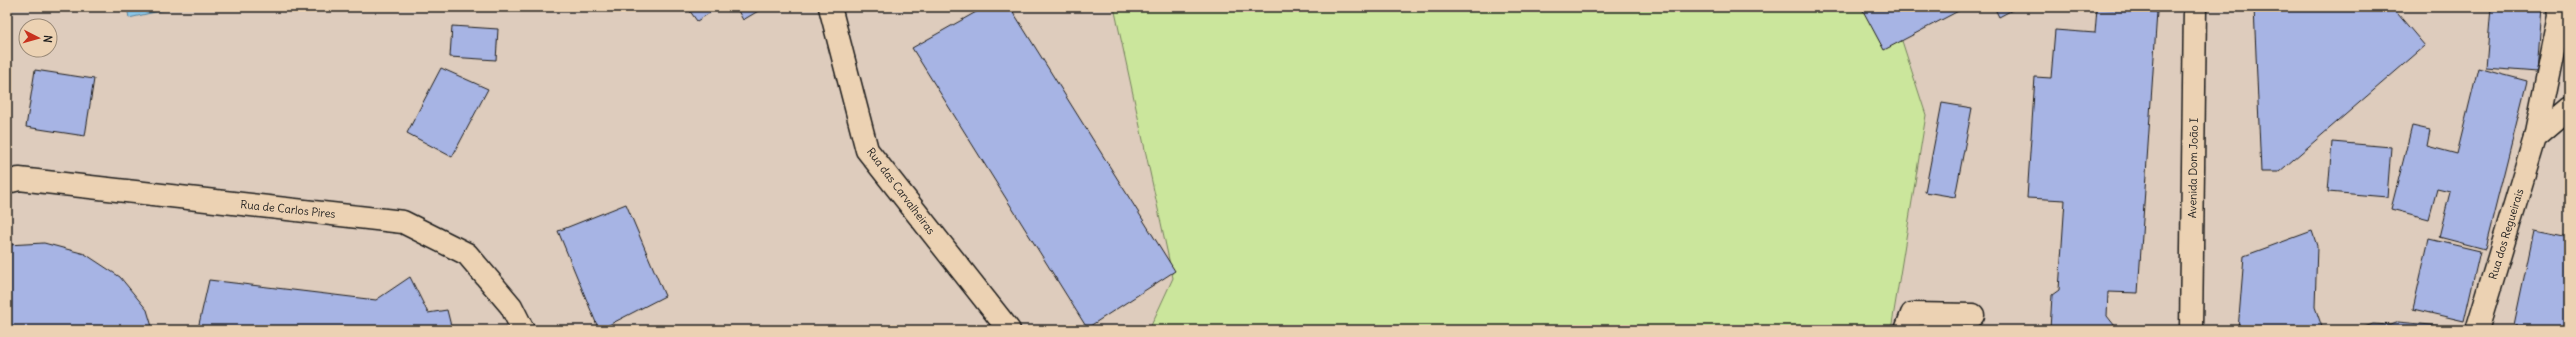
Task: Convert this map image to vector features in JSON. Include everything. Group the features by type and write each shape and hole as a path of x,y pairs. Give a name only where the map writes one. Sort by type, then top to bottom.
{"street":[{"name":"Rua das Carvalheiras","path":"830,7 867,150 1009,330"},
{"name":"Avenida Dom João I","path":"2191,330 2195,7"},
{"name":"Rua dos Regueirais","path":"2477,330 2535,138 2560,15 2559,7"},
{"path":"2535,138 2569,109"},
{"name":"Rua de Carlos Pires","path":"7,182 19,179 403,222 467,254 511,306 523,330"},
{"path":"1906,330 1912,314 1973,315"}],"green space":[{"path":"1114,7 1891,7 1926,115 1891,330 1149,330 1173,278"}],"water":[{"path":"127,7 177,7 129,18"}],"building":[{"path":"687,7 719,7 697,21"},
{"path":"736,7 765,7 743,20"},
{"path":"985,7 1010,7 1175,271 1087,328 912,48"},
{"path":"1861,7 1966,7 1884,50"},
{"path":"1994,7 2018,7 1999,17"},
{"path":"2254,7 2392,7 2425,46 2279,172 2261,172"},
{"path":"2491,7 2542,7 2537,72 2486,68"},
{"path":"2097,8 2157,12 2138,293 2108,292 2107,316 2118,330 2050,330 2052,295 2059,290 2065,200 2027,198 2035,77 2051,78 2055,30 2095,33"},
{"path":"452,26 498,29 496,60 450,57"},
{"path":"441,68 488,89 452,157 407,133"},
{"path":"2478,68 2527,81 2485,249 2439,237 2450,192 2437,189 2429,219 2391,209 2412,126 2430,130 2427,146 2457,154"},
{"path":"35,70 94,79 85,136 26,127"},
{"path":"1942,103 1972,108 1955,197 1925,192"},
{"path":"2332,142 2391,147 2387,197 2328,192"},
{"path":"626,204 665,296 599,330 558,231"},
{"path":"2534,230 2569,237 2569,330 2539,330 2514,325"},
{"path":"2312,231 2317,246 2315,307 2323,330 2238,330 2244,256"},
{"path":"2429,239 2480,251 2464,321 2413,309"},
{"path":"44,243 85,254 120,277 147,310 153,330 7,330 7,245"},
{"path":"410,277 428,313 447,310 452,330 203,330 199,324 209,280 376,300"},
{"path":"2398,322 2453,327 2453,330 2356,330 2373,324 2390,325"}]}
